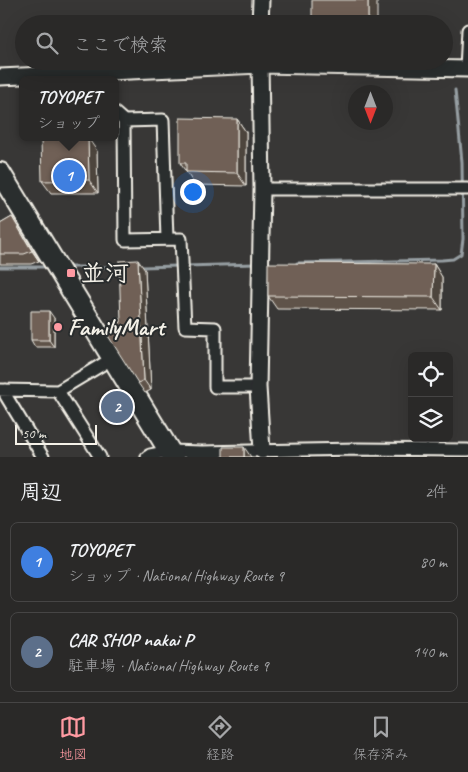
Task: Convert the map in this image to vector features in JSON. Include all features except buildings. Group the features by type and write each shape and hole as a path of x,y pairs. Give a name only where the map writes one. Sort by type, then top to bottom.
{"highway":[{"path":"1,180 113,358 158,456"}],"street":[{"path":"260,15 261,0"},
{"path":"453,69 467,69 468,30"},
{"path":"106,76 177,70"},
{"path":"260,70 262,189 258,387 262,451"},
{"path":"0,77 19,77"},
{"path":"167,239 163,120 120,118 125,240 181,239 185,327 214,328 215,387 258,387"},
{"path":"262,189 468,189"},
{"path":"43,457 3,390 58,391 113,358"},
{"path":"58,391 100,457"},
{"path":"158,456 202,452 362,453 468,450"}],"waterway":[{"path":"297,263 442,260 453,259 461,254 463,239 462,162 455,90"},
{"path":"185,266 256,264"},
{"path":"140,267 179,266"},
{"path":"0,267 49,267"},
{"path":"65,267 121,267"}],"place":[{"name":"TOYOPET","path":"69,176"},
{"name":"並河","path":"71,273"},
{"name":"FamilyMart","path":"58,327"},
{"name":"CAR SHOP nakai P","path":"117,407"}]}
